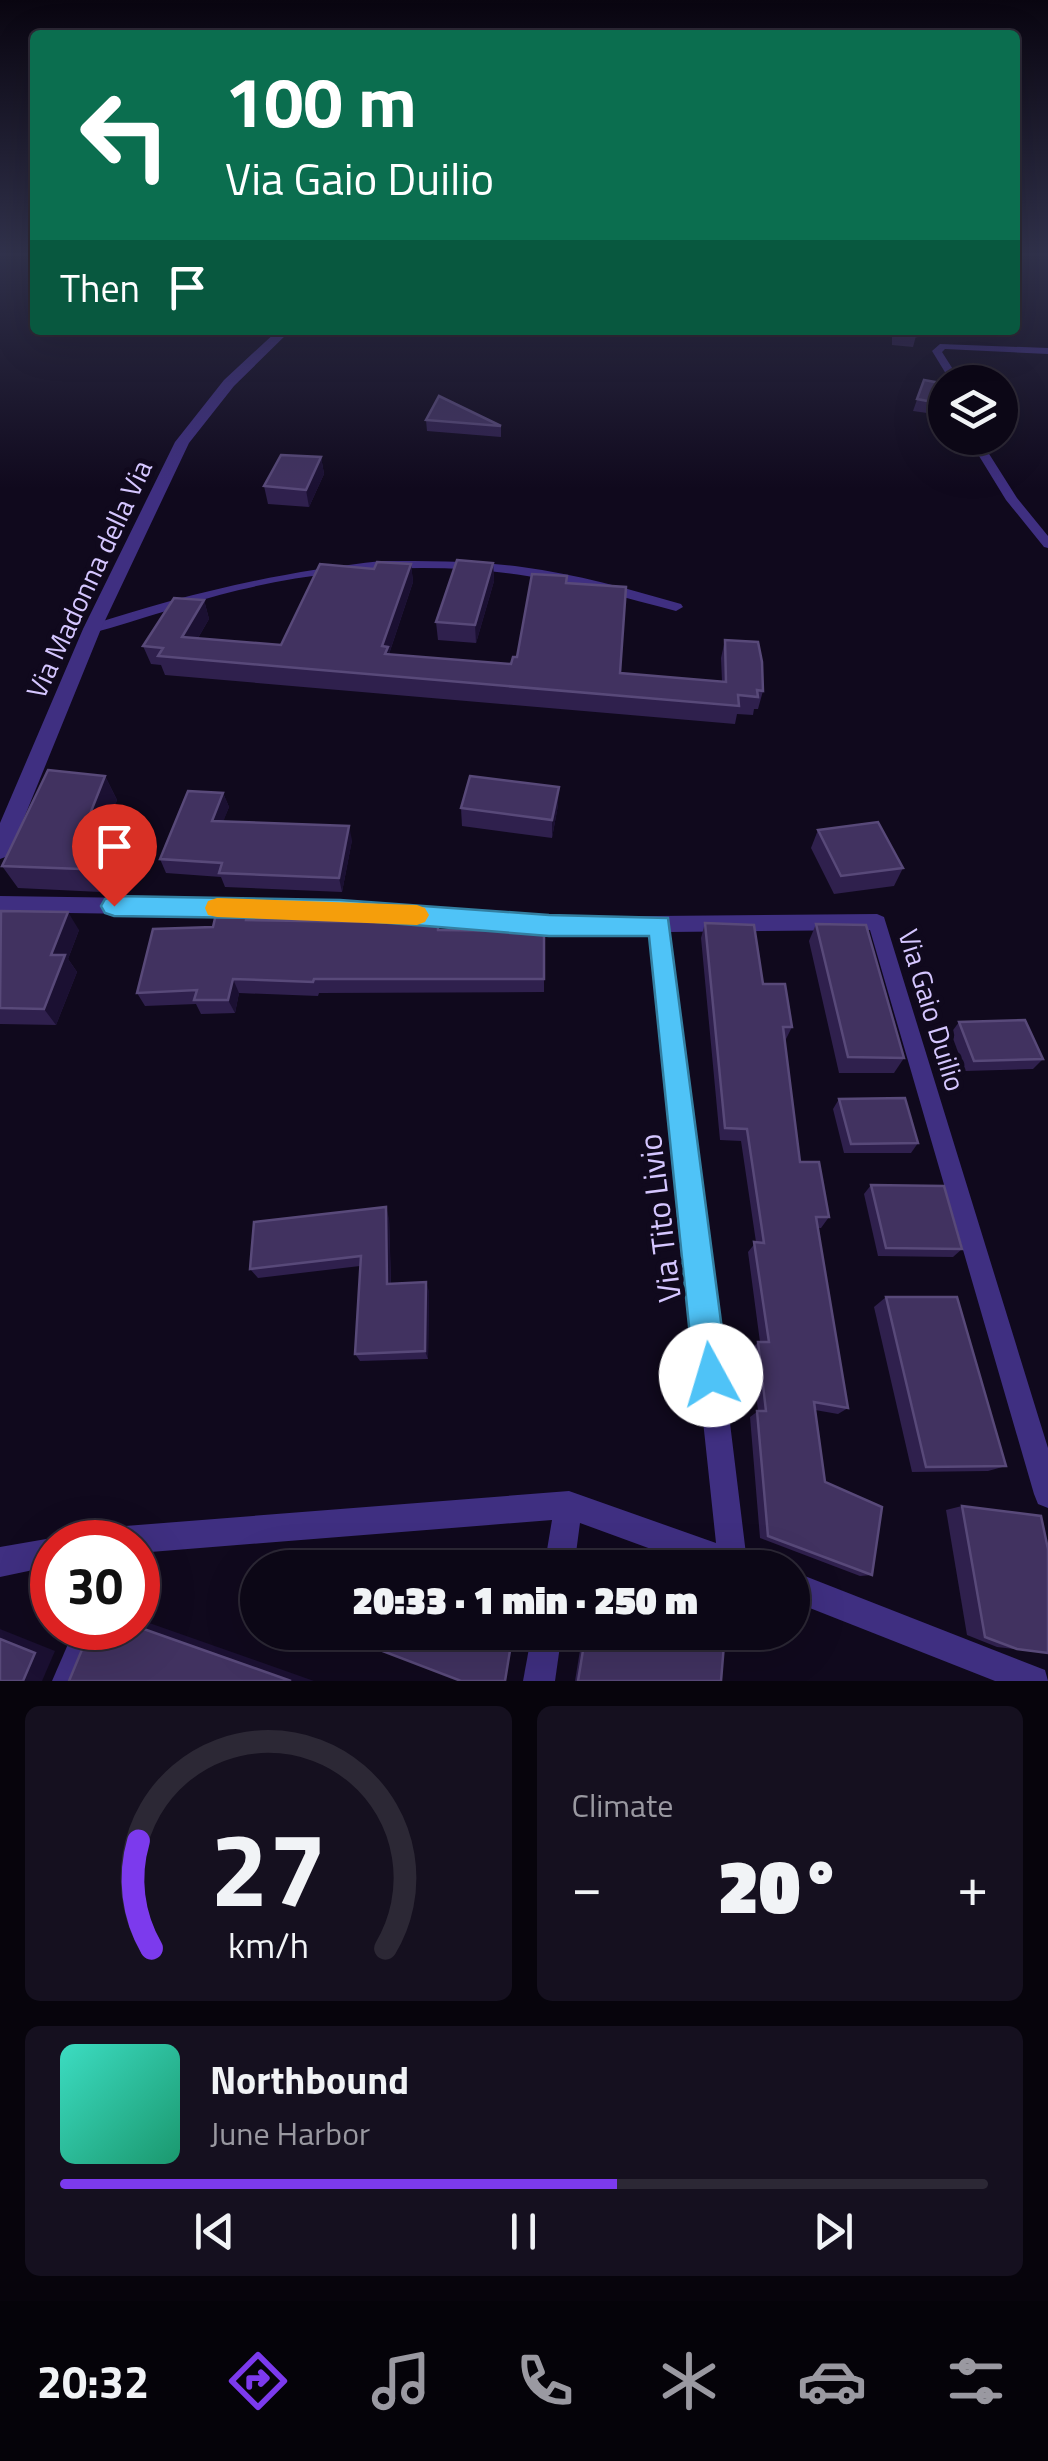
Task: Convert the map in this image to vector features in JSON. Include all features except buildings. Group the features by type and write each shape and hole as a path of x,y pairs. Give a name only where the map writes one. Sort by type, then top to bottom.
{"street":[{"name":"Via Madonna della Via","path":"0,850 92,629 187,435 230,383 280,335"},
{"path":"943,365 937,352 943,346 1048,352"},
{"path":"982,455 1046,540"},
{"path":"92,629 166,603 267,578 357,566 438,561 543,572 614,586 676,606"},
{"name":"Via Gaio Duilio","path":"0,904 340,910 549,926 876,922 1048,1494"},
{"name":"Via Tito Livio","path":"660,926 737,1550"},
{"path":"160,1538 570,1505 697,1550"},
{"path":"562,1550 570,1505"},
{"path":"0,1562 30,1556"},
{"path":"810,1593 1034,1681"},
{"path":"68,1681 81,1650"},
{"path":"539,1681 545,1650"}],"slow traffic":[{"path":"217,908 417,915"}],"route":[{"path":"114,906 340,910 549,926 660,926 711,1375"}]}
